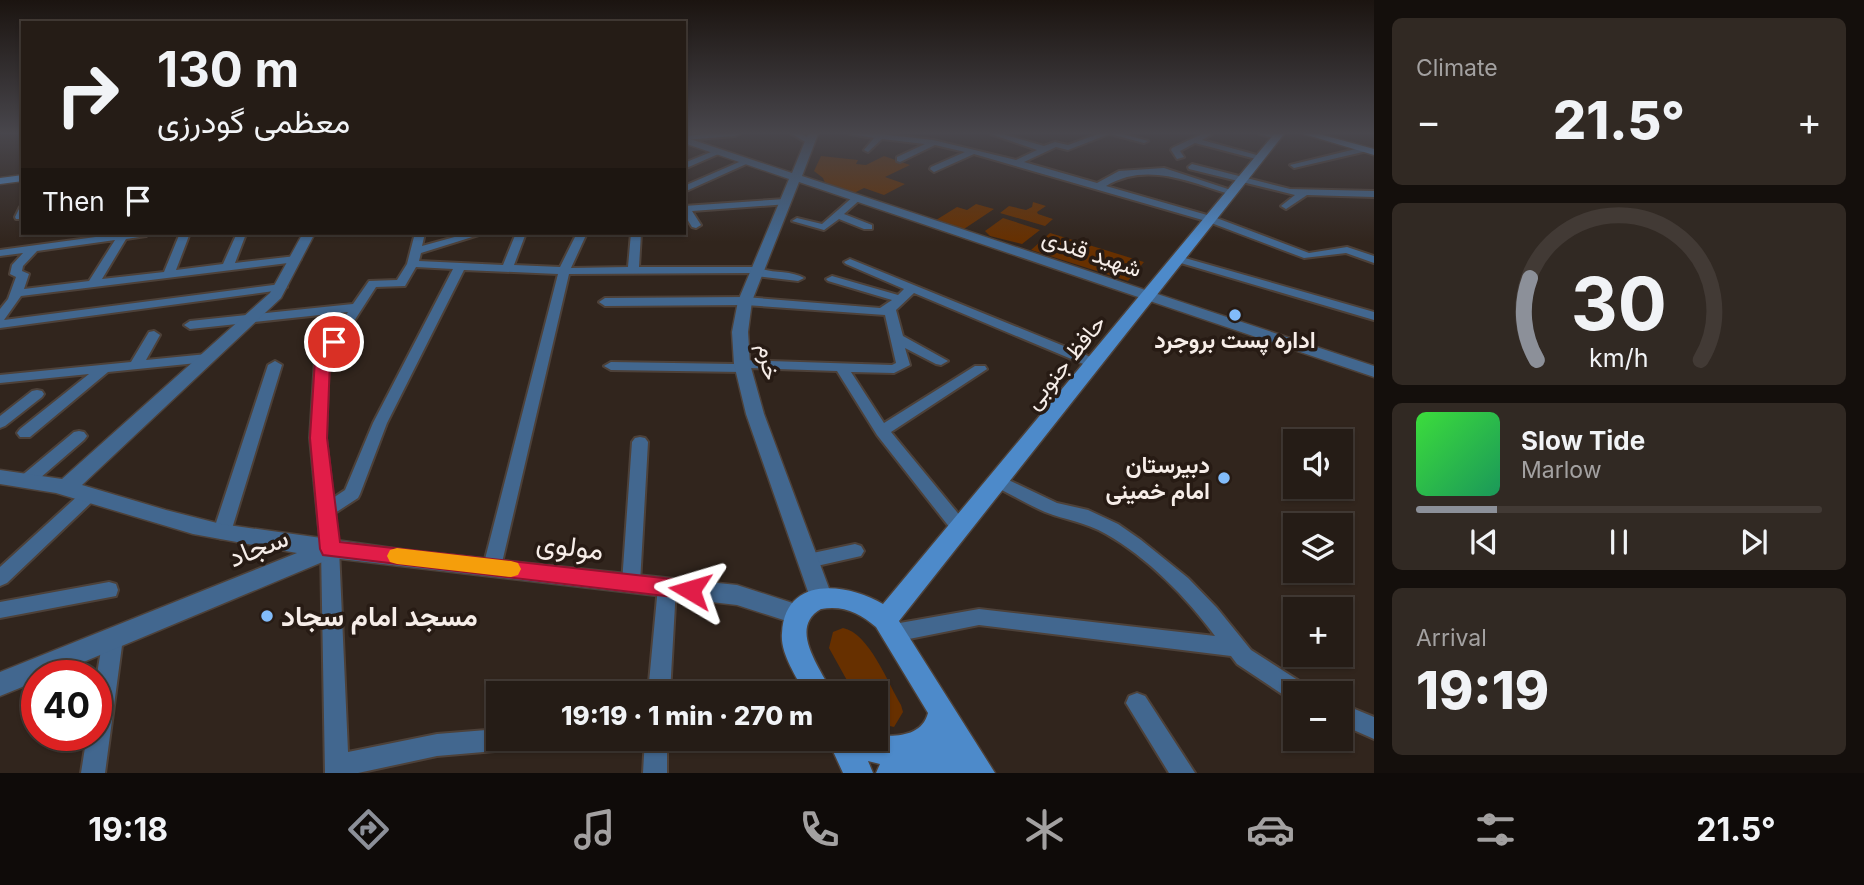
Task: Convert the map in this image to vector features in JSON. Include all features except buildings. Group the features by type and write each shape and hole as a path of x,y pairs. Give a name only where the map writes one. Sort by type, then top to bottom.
{"main road":[{"name":"حافظ جنوبی","path":"890,627 960,528 1250,170"},
{"path":"0,179 21,176"},
{"path":"813,681 797,648 794,634 799,615 804,609 821,599 845,597 876,609 890,627 979,771"},
{"path":"888,748 905,748 932,735 942,710"},
{"path":"847,751 858,773"},
{"path":"891,773 911,761 935,757 960,761 979,771"}],"street":[{"path":"686,188 728,170"},
{"name":"شهید قندی","path":"775,170 1374,372"},
{"name":"خرم","path":"798,170 745,301 740,332 742,366 755,414 821,599"},
{"path":"1040,170 1210,219 1308,256 1347,250 1374,260"},
{"path":"1199,170 1237,186"},
{"path":"1097,187 1119,174 1164,171 1237,186 1304,193 1337,191 1374,194"},
{"path":"1286,206 1304,193"},
{"path":"797,221 824,227 857,198"},
{"path":"686,209 785,202"},
{"path":"686,210 696,225"},
{"path":"837,215 868,227"},
{"path":"0,317 16,296 23,274 16,274 19,265 52,235"},
{"path":"0,253 131,235"},
{"path":"169,274 184,235"},
{"path":"228,267 241,235"},
{"path":"64,489 254,316 281,287 308,235"},
{"path":"420,235 415,257 401,284 373,283 323,360 318,438 330,549 337,770 437,745 486,741"},
{"path":"415,257 474,235"},
{"path":"507,269 520,235"},
{"path":"492,567 564,271 581,235"},
{"path":"633,271 636,235"},
{"path":"93,284 123,236"},
{"path":"445,244 456,263"},
{"path":"415,257 507,269 757,271 798,278"},
{"path":"0,301 93,284 296,258"},
{"path":"1178,259 1374,316"},
{"path":"850,262 1093,363"},
{"path":"326,510 352,494 380,423 456,263"},
{"path":"831,279 890,306"},
{"path":"0,324 281,287"},
{"path":"605,302 745,301 890,306 912,288"},
{"path":"611,366 841,366 894,369 903,365 890,306"},
{"path":"190,325 254,316 358,307"},
{"path":"136,365 154,335"},
{"path":"897,338 942,360"},
{"path":"0,379 206,358"},
{"path":"222,532 275,365"},
{"path":"841,366 882,431 960,528"},
{"path":"25,433 104,369"},
{"path":"882,431 980,369"},
{"path":"0,422 37,394"},
{"path":"9,481 79,436"},
{"path":"631,583 640,442"},
{"name":"مولوی","path":"9,481 64,489 222,532 330,549 737,596 799,615"},
{"path":"998,481 1053,508 1082,515 1120,534 1156,560 1181,583 1210,614 1235,647 1267,674 1283,684"},
{"path":"0,578 88,496"},
{"name":"سجاد","path":"0,684 330,549"},
{"path":"808,561 855,551"},
{"path":"660,681 667,587"},
{"path":"0,610 109,590"},
{"path":"890,627 978,617 1235,647"},
{"path":"93,773 113,638"},
{"path":"1137,702 1183,773"},
{"path":"1353,719 1374,728"},
{"path":"656,751 656,773"}],"shaded area":[{"path":"899,170 885,177 905,184 884,195 864,188 854,193 825,183 814,171"},
{"path":"1033,202 1046,206 1037,212 1038,214 1053,219 1045,226 1000,213 1009,206 1026,210 1032,207"},
{"path":"976,204 994,209 964,229 936,220 957,207 967,210"},
{"path":"1003,218 1040,230 1022,244 990,236 985,231"},
{"path":"1050,233 1144,262 1128,281 1031,250"},
{"path":"843,628 861,639 884,672 903,712 894,727 888,726 888,681 847,681 829,648 833,632"}],"slow traffic":[{"path":"397,556 511,569"}],"place":[{"name":"اداره پست بروجرد","path":"1235,315"},
{"name":"دبیرستان امام خمینی","path":"1224,478"},
{"name":"مسجد امام سجاد","path":"267,616"}],"route":[{"path":"334,342 323,360 318,438 330,549 690,590"}]}
